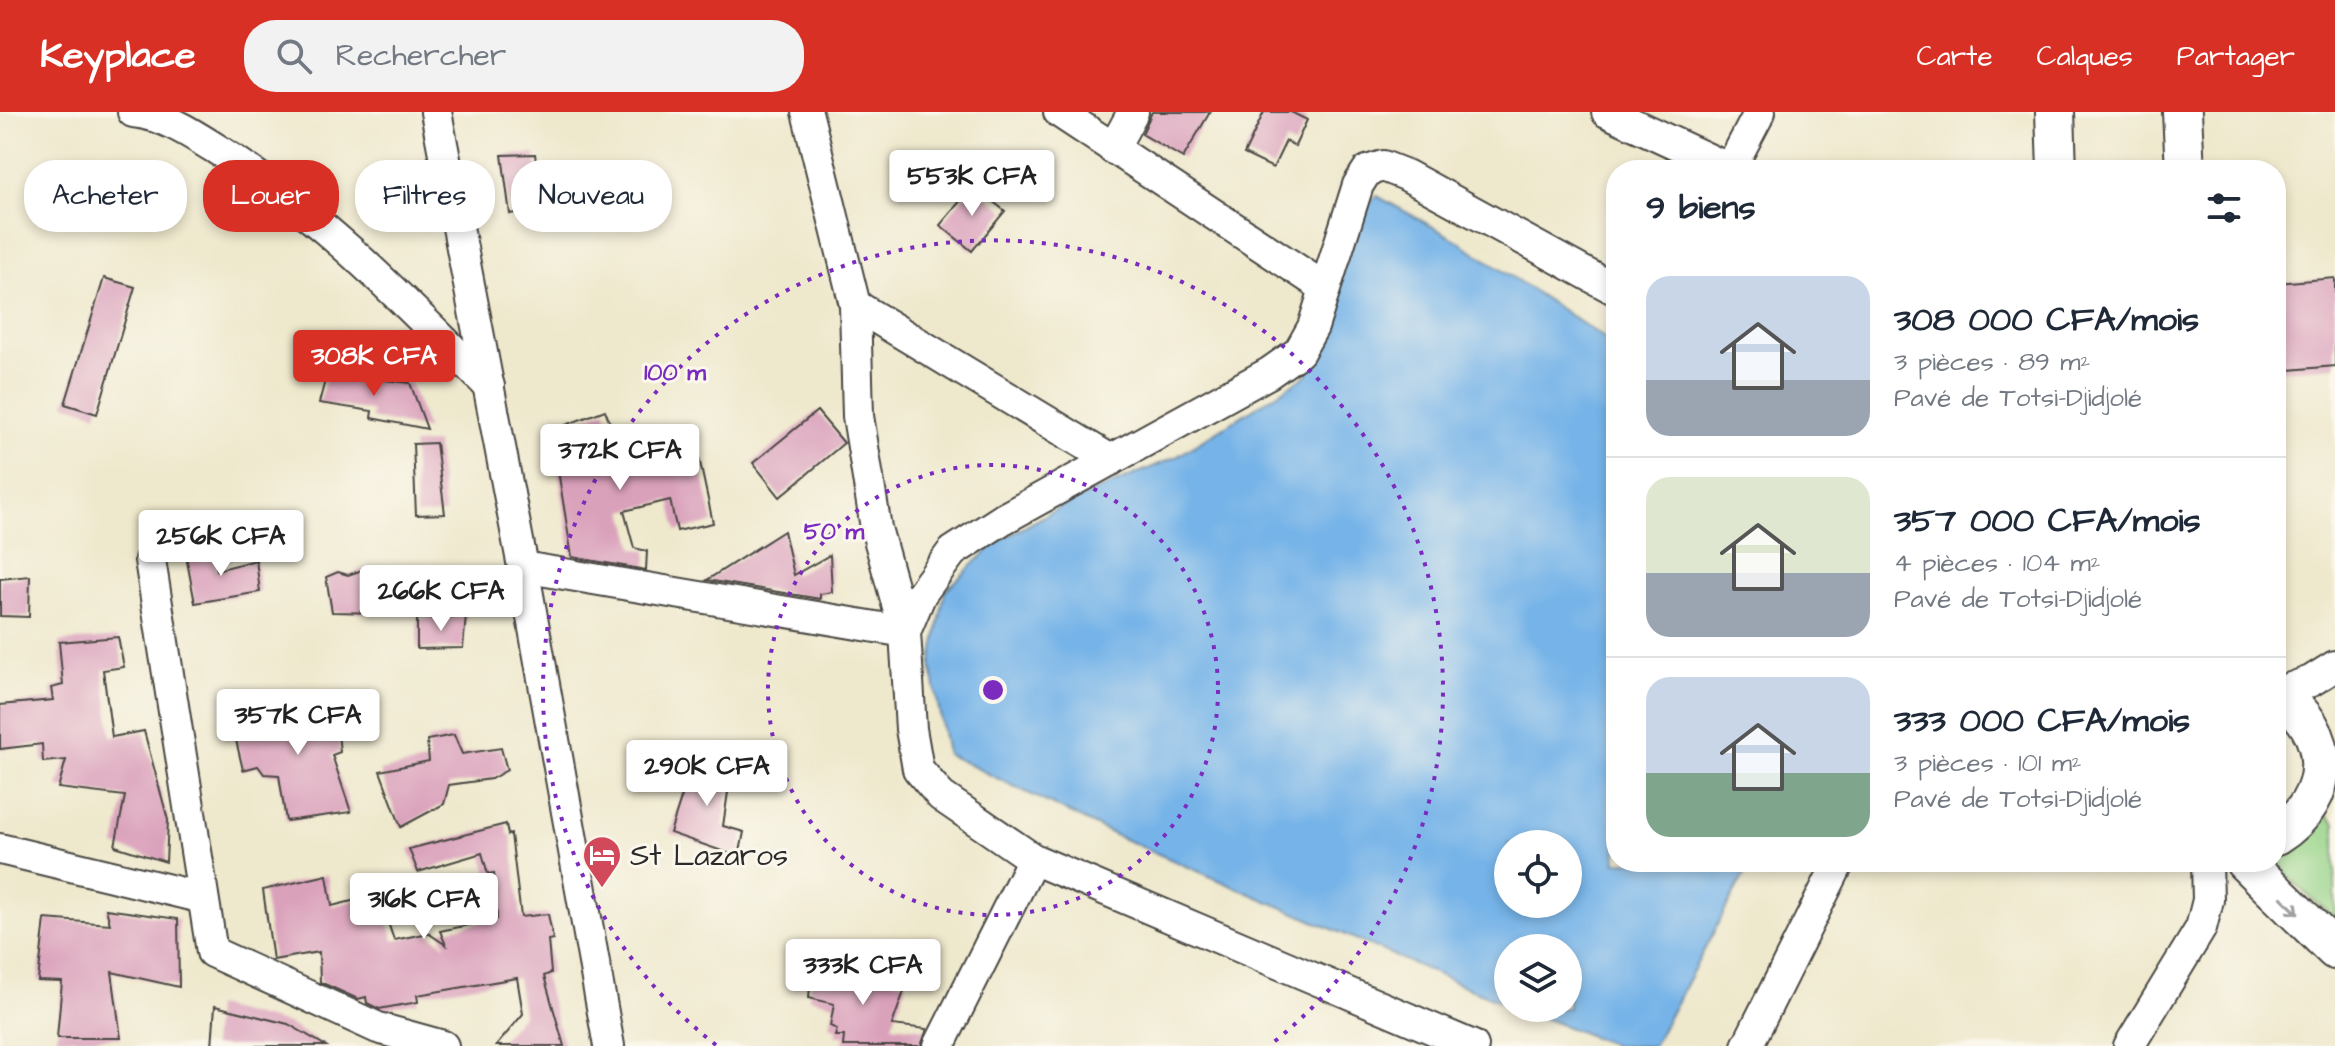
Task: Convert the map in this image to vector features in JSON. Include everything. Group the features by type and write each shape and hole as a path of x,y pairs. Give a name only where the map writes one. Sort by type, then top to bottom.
{"main road":[{"path":"2055,112 2057,160"},
{"path":"2182,112 2184,160"},
{"path":"2286,700 2304,715 2328,759 2312,805 2295,825 2286,830"},
{"path":"2255,872 2335,950"}],"street":[{"path":"133,112 185,129 275,186 362,259 489,386"},
{"path":"436,112 523,567 609,1046"},
{"path":"807,112 855,305 858,416 876,528 905,632 911,729 918,769 941,796 1033,859 1473,1046"},
{"path":"1059,112 1325,288"},
{"path":"1113,149 1133,112"},
{"path":"1607,112 1710,160"},
{"path":"1736,160 1760,112"},
{"path":"905,632 921,594 952,552 1003,519 1269,373 1299,352 1313,327 1358,185 1367,171 1383,166 1406,175 1606,285"},
{"path":"855,305 1111,460"},
{"path":"150,560 212,952 369,1037 443,1046"},
{"path":"523,567 905,632"},
{"path":"2286,690 2311,681 2335,666"},
{"path":"0,849 203,898"},
{"path":"939,1046 1033,859"},
{"path":"1747,1046 1834,872"},
{"path":"2129,1046 2201,928 2208,900 2207,872"}],"green space":[{"path":"2318,806 2335,824 2335,917 2286,872 2286,837"}],"water":[{"path":"1377,196 1455,239 1606,339 1606,872 1746,872 1653,1046 1617,1046 1554,1022 1582,1022 1582,934 1494,934 1494,999 1119,837 947,754 931,665 945,591 997,542 1066,504 1176,457 1307,375 1359,212"}],"building":[{"path":"1152,112 1210,112 1183,158 1142,134"},
{"path":"1264,112 1291,112 1307,120 1295,146 1286,141 1273,168 1244,154"},
{"path":"535,154 536,160 511,160 510,214 502,155"},
{"path":"973,186 1005,211 972,251 940,225"},
{"path":"104,278 135,287 97,414 65,404"},
{"path":"2335,278 2335,366 2286,370 2286,282"},
{"path":"327,373 410,383 427,429 371,418 372,411 319,403"},
{"path":"605,410 627,467 698,453 713,523 677,531 670,500 624,511 634,548 647,551 646,570 572,557 556,458 564,455 555,429"},
{"path":"817,411 844,443 780,497 753,463"},
{"path":"436,443 445,514 416,515 413,444"},
{"path":"784,531 794,575 830,555 832,592 820,594 820,599 707,580"},
{"path":"213,551 217,570 256,560 260,592 195,603 186,556"},
{"path":"371,567 383,572 382,613 332,612 326,577 338,572 348,575"},
{"path":"30,576 29,617 0,616 0,579"},
{"path":"466,616 463,648 417,649 417,619"},
{"path":"118,637 124,667 103,670 112,737 144,731 168,820 166,862 115,846 125,796 58,788 66,760 43,762 42,744 0,749 0,705 53,700 51,688 63,685 59,642"},
{"path":"324,701 335,704 340,752 332,755 351,812 286,821 279,775 264,774 258,766 243,770 235,736 245,734 244,716"},
{"path":"454,735 462,754 501,748 507,770 491,779 449,785 444,804 401,827 380,771 429,761 427,740"},
{"path":"695,755 732,765 723,826 744,832 739,857 670,833"},
{"path":"506,824 508,835 511,834 521,917 548,914 553,939 548,940 551,973 544,976 564,1046 496,1046 523,1014 517,978 417,995 418,1002 379,1009 367,1003 366,997 358,999 320,982 319,952 273,960 263,890 327,875 332,906 372,896 381,902 394,940 428,933 446,945 440,931 497,919 494,873 488,874 482,853 418,872 409,849"},
{"path":"106,909 178,919 179,987 112,972 121,1038 57,1038 62,982 38,981 45,919 110,924"},
{"path":"812,963 907,983 892,1025 927,1029 921,1046 843,1046 844,1036 835,1036 837,1029 830,1026 834,1004 809,998"},
{"path":"215,1006 288,1024 326,1046 212,1046"}],"place":[{"name":"St Lazaros","path":"602,889"}]}
